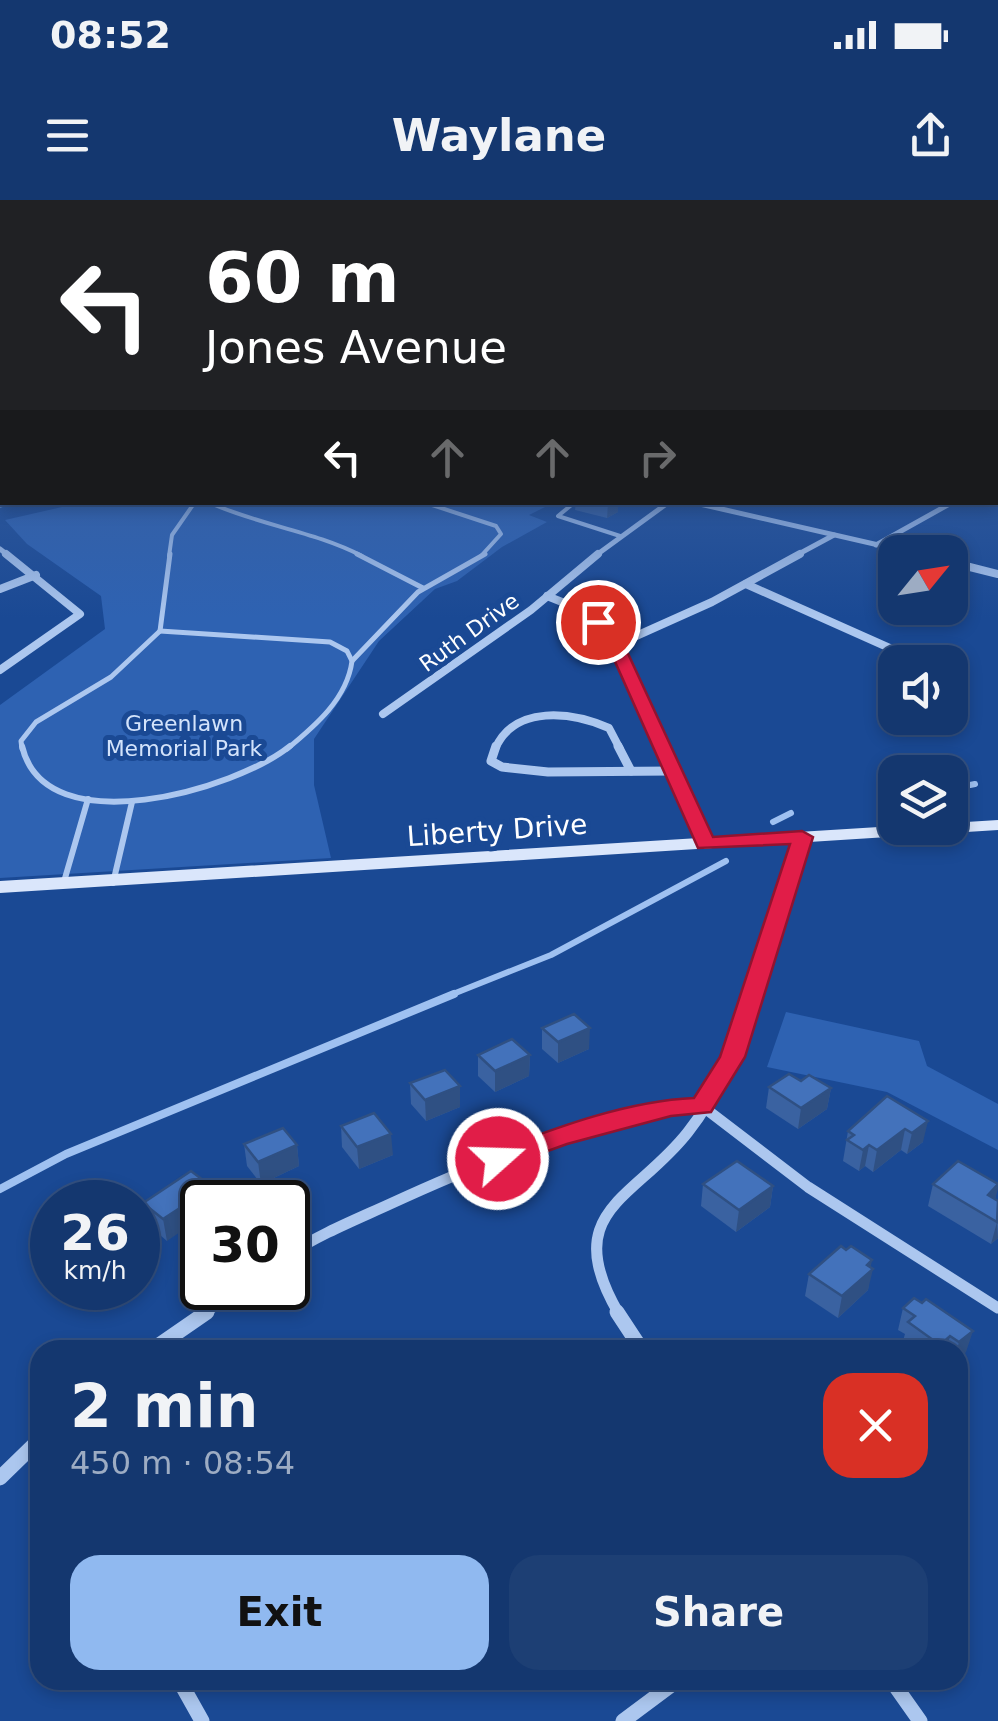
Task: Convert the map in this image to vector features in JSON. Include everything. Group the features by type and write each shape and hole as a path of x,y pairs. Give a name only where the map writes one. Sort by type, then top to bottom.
{"main road":[{"name":"Liberty Drive","path":"0,886 113,883 998,825"}],"street":[{"name":"Ruth Drive","path":"383,714 547,596 616,534 664,505"},
{"path":"710,505 876,544 948,505"},
{"path":"616,645 746,584 834,535"},
{"path":"0,670 80,614 36,574 2,552"},
{"path":"968,566 998,574"},
{"path":"0,589 36,574"},
{"path":"746,584 883,645"},
{"path":"547,596 587,612 616,645 706,844"},
{"path":"632,771 609,728 573,717 531,716 516,722 499,738 491,761 497,767 528,772 672,771"},
{"path":"636,1340 603,1288 594,1244 608,1211 690,1129 732,1057 802,837"},
{"path":"310,1241 438,1181 559,1137 671,1107 702,1106 732,1133 822,1195 998,1308"},
{"path":"166,1340 209,1310"},
{"path":"0,1478 30,1448"},
{"path":"185,1690 202,1721"},
{"path":"624,1721 665,1690"},
{"path":"898,1690 920,1721"}],"lane":[{"path":"193,505 172,535 160,630 112,677 36,722 21,741 22,759 39,778 58,790 88,800 132,802 218,782 254,770 286,752 312,729 332,703 348,680 352,662 423,588 474,562 495,545 501,534 496,526 431,505"},
{"path":"214,505 240,517 342,546 423,588"},
{"path":"571,505 558,516 616,534"},
{"path":"160,630 330,642 346,650 352,662"},
{"path":"62,885 88,800"},
{"path":"113,883 132,802"}],"green space":[{"name":"Greenlawn Memorial Park","path":"71,505 549,505 529,515 547,522 502,547 457,581 435,589 379,641 314,739 314,785 331,858 0,878 0,705 105,629 101,596 27,544 5,520"},
{"path":"786,1012 919,1041 927,1066 998,1104 998,1150 887,1092 767,1067"}],"building":[{"path":"574,1014 590,1028 558,1042 542,1028"},
{"path":"512,1039 530,1055 495,1071 478,1055"},
{"path":"445,1070 460,1086 425,1100 410,1083"},
{"path":"789,1074 801,1081 809,1075 831,1088 801,1108 769,1087"},
{"path":"887,1096 928,1121 912,1133 905,1129 877,1150 869,1145 863,1150 847,1140 854,1135 848,1131"},
{"path":"374,1113 391,1134 357,1147 341,1126"},
{"path":"283,1128 297,1145 258,1162 244,1144"},
{"path":"737,1161 773,1186 739,1210 703,1184"},
{"path":"958,1161 998,1184 988,1195 998,1201 997,1222 933,1184"},
{"path":"191,1171 203,1180 180,1180 180,1208 163,1219 160,1192"},
{"path":"841,1246 846,1250 851,1246 872,1260 867,1265 873,1269 842,1296 809,1274"},
{"path":"914,1298 922,1303 926,1299 973,1331 962,1340 950,1336 933,1340 908,1322 915,1316 903,1308"}],"waterway":[{"path":"968,785 975,784"},
{"path":"773,822 791,813"},
{"path":"448,996 551,955 726,861"},
{"path":"0,1189 66,1154 454,994"}],"route":[{"path":"498,1159 559,1137 671,1107 702,1106 732,1057 802,837 706,844 616,645 598,622"}]}
